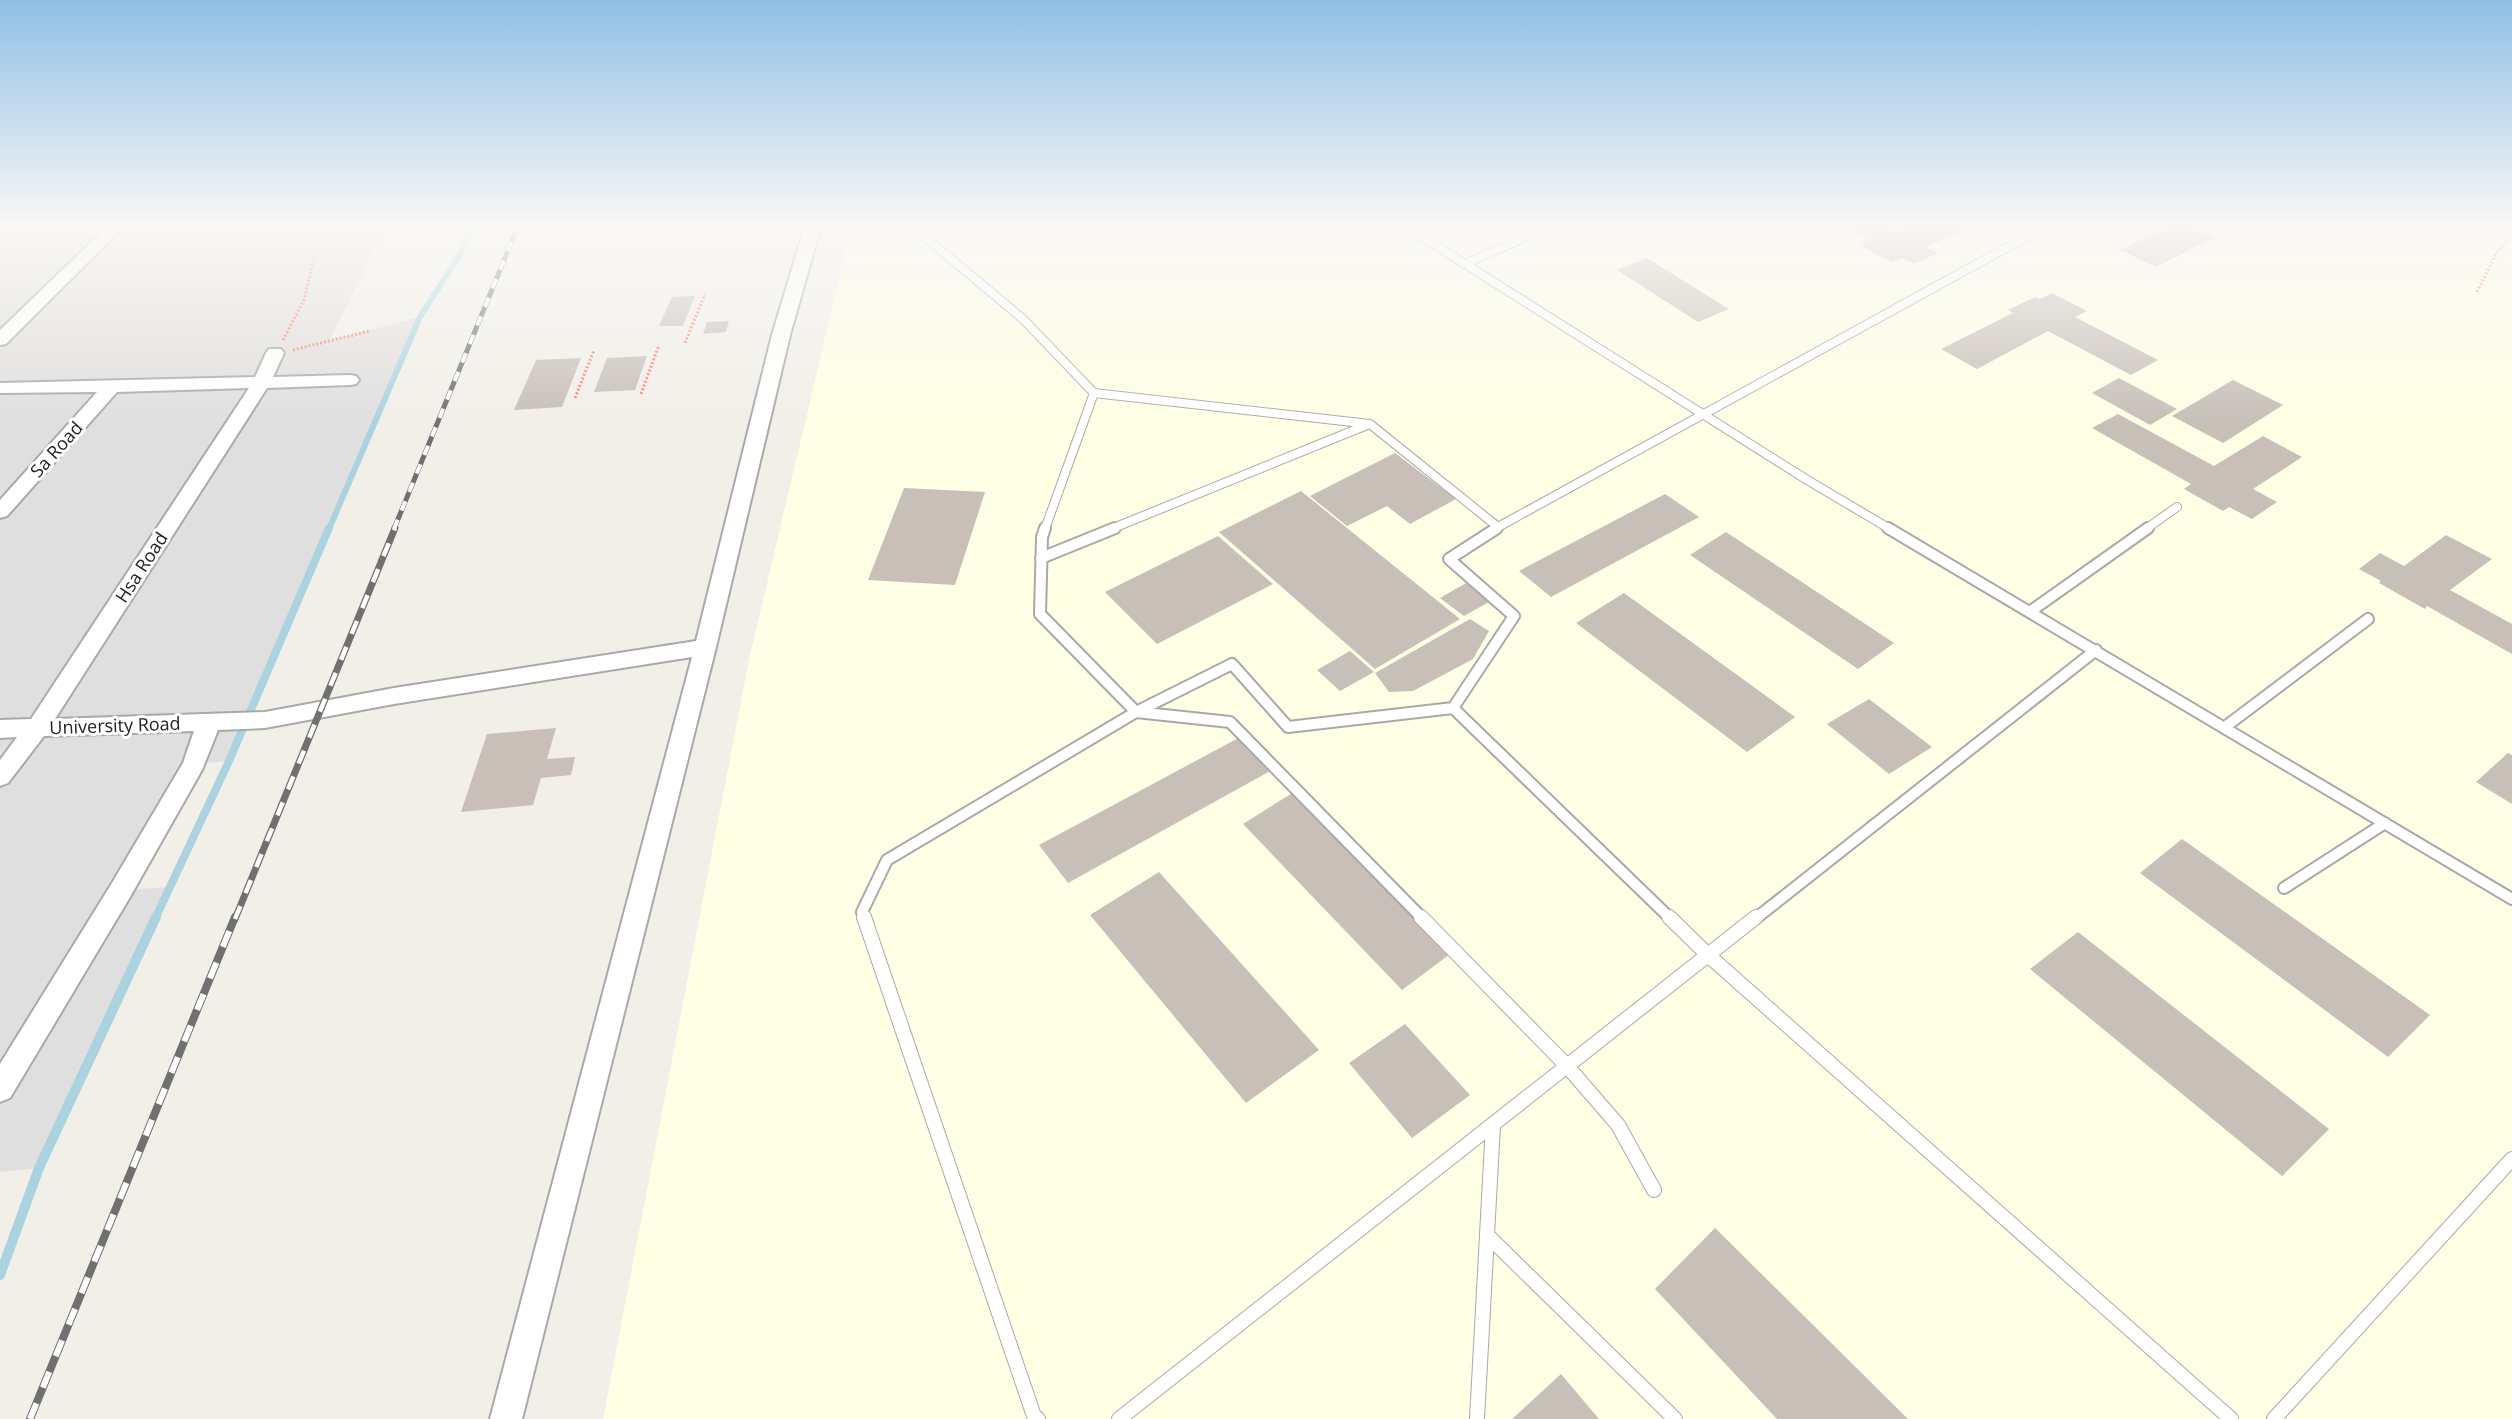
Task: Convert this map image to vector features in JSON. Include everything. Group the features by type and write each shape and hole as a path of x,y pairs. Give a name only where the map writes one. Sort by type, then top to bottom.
{"street":[{"path":"0,340 49,292"},
{"path":"506,1419 705,647 781,335 794,292"},
{"name":"Hsa Road","path":"0,777 37,728 261,382 275,353"},
{"path":"0,388 351,380"},
{"name":"Sa Road","path":"0,512 112,387"},
{"name":"University Road","path":"0,729 265,720 394,696 705,647"},
{"path":"0,1089 220,721"}],"lane":[{"path":"991,292 1023,319 1094,393 1370,424 1498,527"},
{"path":"1510,292 1804,478 2512,899"},
{"path":"1038,1419 1034,1416 862,912 887,860 1136,712 1232,664 1288,727 1453,708 1514,616 1449,559 1498,527 1925,292"},
{"path":"1094,393 1041,537 1040,614 1136,712 1230,722 1568,1066 1618,1125 1654,1190"},
{"path":"1041,558 1370,424"},
{"path":"2031,611 2177,507"},
{"path":"2225,727 2368,619"},
{"path":"1119,1419 2096,650"},
{"path":"1453,708 1708,955 2231,1419"},
{"path":"2284,888 2385,823"},
{"path":"1477,1419 1492,1125"},
{"path":"2274,1419 2512,1159"},
{"path":"1487,1235 1675,1419"}],"path":[{"path":"275,353 298,316 308,292"},
{"path":"685,343 705,294"},
{"path":"275,353 369,331"},
{"path":"641,394 659,345"},
{"path":"575,398 594,350"}],"shaded area":[{"path":"0,292 353,292 329,341 420,317 229,761 194,764 122,890 171,887 39,1168 0,1172"},
{"path":"836,292 2512,292 2512,1419 603,1419 749,660"}],"building":[{"path":"1652,292 1702,292 1729,309 1698,322"},
{"path":"2052,293 2087,311 2075,317 2158,360 2131,375 2048,331 1977,369 1941,349 2013,313 2008,310 2035,297 2040,299"},
{"path":"695,296 683,326 659,326 672,297"},
{"path":"729,321 726,332 703,334 707,322"},
{"path":"647,356 635,390 594,392 607,358"},
{"path":"581,358 562,407 514,410 536,360"},
{"path":"2119,378 2177,409 2150,425 2092,393"},
{"path":"2233,380 2283,405 2223,443 2172,416"},
{"path":"2118,414 2214,466 2263,436 2302,457 2253,489 2277,502 2252,519 2229,507 2223,511 2184,489 2191,484 2092,428"},
{"path":"1395,453 1456,499 1410,524 1387,506 1347,526 1310,496"},
{"path":"904,488 985,492 955,585 868,580"},
{"path":"1301,491 1460,619 1375,669 1219,532"},
{"path":"1665,494 1699,517 1551,597 1519,571"},
{"path":"1726,532 1894,643 1858,669 1690,555"},
{"path":"2446,535 2492,559 2450,590 2512,624 2512,654 2427,606 2425,609 2359,569 2380,553 2404,566"},
{"path":"1218,536 1273,584 1157,644 1105,592"},
{"path":"1466,583 1489,602 1464,616 1440,598"},
{"path":"1624,593 1795,717 1747,752 1576,623"},
{"path":"1470,619 1489,631 1473,659 1413,691 1389,692 1375,673"},
{"path":"1350,651 1374,672 1340,691 1317,670"},
{"path":"1869,699 1932,747 1889,774 1827,724"},
{"path":"556,728 547,759 575,757 571,775 541,778 533,805 461,812 487,734"},
{"path":"1244,735 1274,769 1068,883 1039,845"},
{"path":"2508,753 2512,755 2512,804 2476,782"},
{"path":"1294,792 1454,951 1402,990 1243,824"},
{"path":"2182,839 2430,1015 2388,1057 2140,873"},
{"path":"1159,872 1319,1050 1246,1103 1090,915"},
{"path":"2078,932 2329,1129 2282,1176 2030,969"},
{"path":"1405,1024 1470,1095 1412,1138 1349,1063"},
{"path":"1715,1228 1908,1419 1777,1419 1655,1289"},
{"path":"1561,1374 1599,1419 1512,1419"}],"waterway":[{"path":"329,529 420,317 436,292"},
{"path":"155,919 229,761 329,528"},
{"path":"0,1275 39,1168 156,917"}],"railway":[{"path":"394,529 491,292"},
{"path":"235,919 395,528"},
{"path":"30,1419 235,917"}]}
